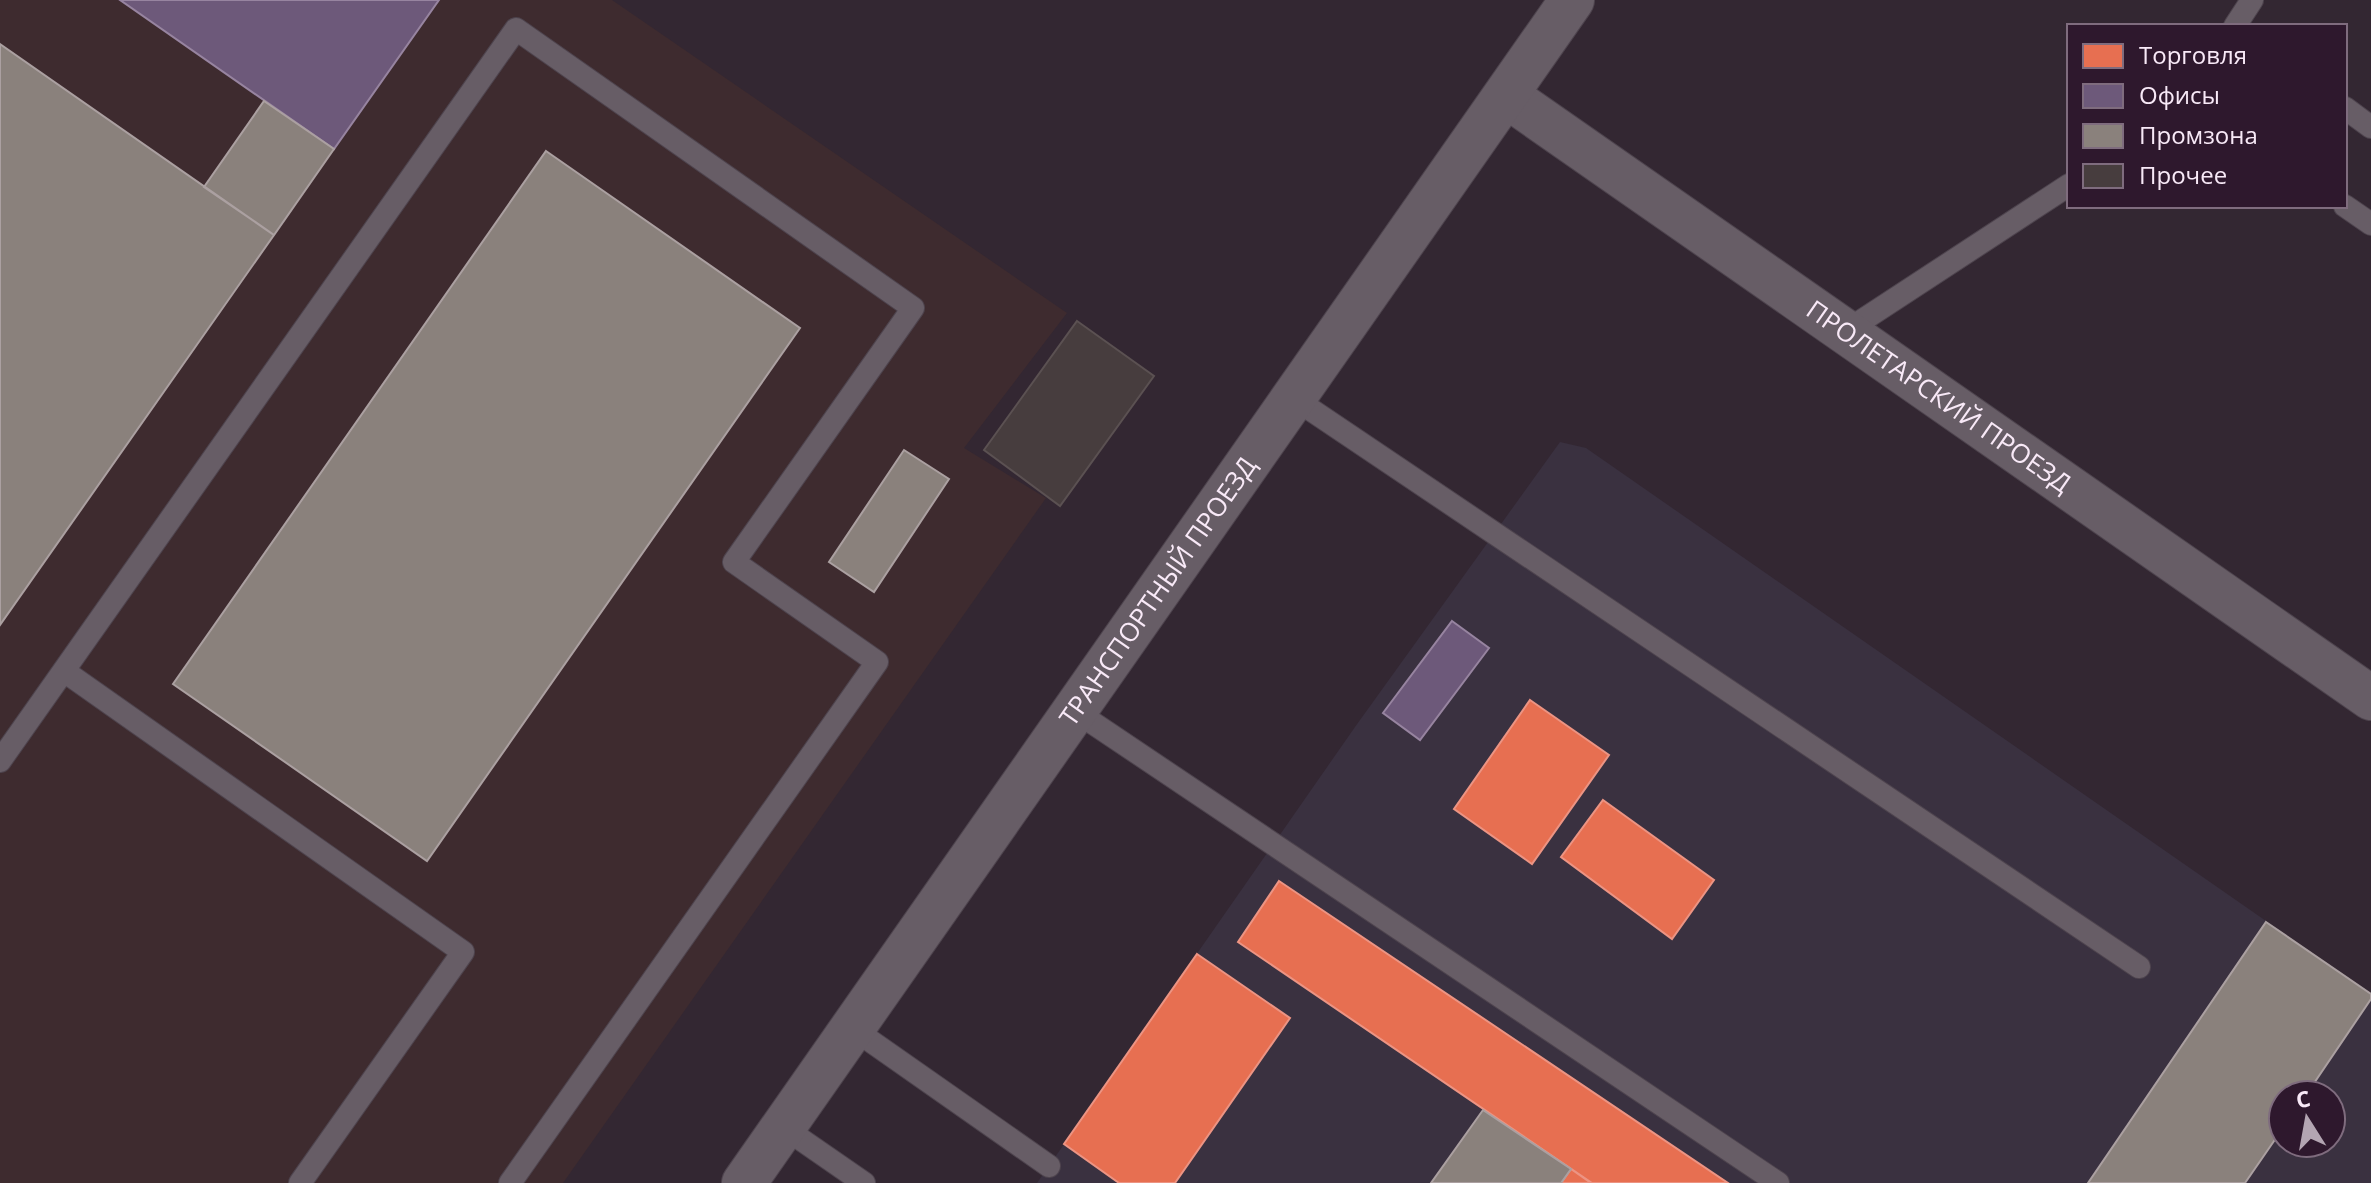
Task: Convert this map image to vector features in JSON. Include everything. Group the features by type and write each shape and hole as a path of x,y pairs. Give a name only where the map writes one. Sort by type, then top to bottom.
{"street":[{"name":"ТРАНСПОРТНЫЙ ПРОЕЗД","path":"744,1183 1572,0"},
{"name":"ПРОЛЕТАРСКИЙ ПРОЕЗД","path":"1507,96 2371,698"}],"lane":[{"path":"2236,24 2252,0"},
{"path":"0,761 516,29 913,308 734,562 877,662 510,1183"},
{"path":"2347,109 2371,127"},
{"path":"1846,331 2067,186"},
{"path":"2347,207 2371,224"},
{"path":"1295,399 2139,967"},
{"path":"64,671 463,952 300,1183"},
{"path":"1075,711 1778,1183"},
{"path":"852,1028 1049,1166"},
{"path":"783,1127 864,1183"}],"shaded area":[{"path":"0,0 612,0 1067,313 964,448 1046,498 563,1183 0,1183"},
{"path":"1560,442 1586,448 2371,994 2371,1183 1037,1183 1355,727"}],"building: Торговля":[{"path":"1530,700 1609,755 1532,864 1454,809"},
{"path":"1603,800 1714,880 1672,939 1561,857"},
{"path":"1279,881 1728,1183 1592,1183 1238,942"},
{"path":"1197,954 1290,1018 1175,1183 1119,1183 1064,1144"},
{"path":"1571,1169 1591,1183 1561,1183"}],"building: Офисы":[{"path":"120,0 439,0 334,149"},
{"path":"1452,621 1489,648 1420,740 1383,713"}],"building: Промзона":[{"path":"0,44 274,235 0,625"},
{"path":"264,101 334,149 274,235 204,187"},
{"path":"546,151 800,328 427,861 173,684"},
{"path":"904,450 949,479 874,592 829,562"},
{"path":"2266,922 2371,994 2371,999 2317,1079 2267,1079 2267,1151 2245,1183 2088,1183"},
{"path":"1483,1110 1571,1169 1561,1183 1431,1183"}],"building: Прочее":[{"path":"1077,321 1154,376 1060,506 984,450"}]}
